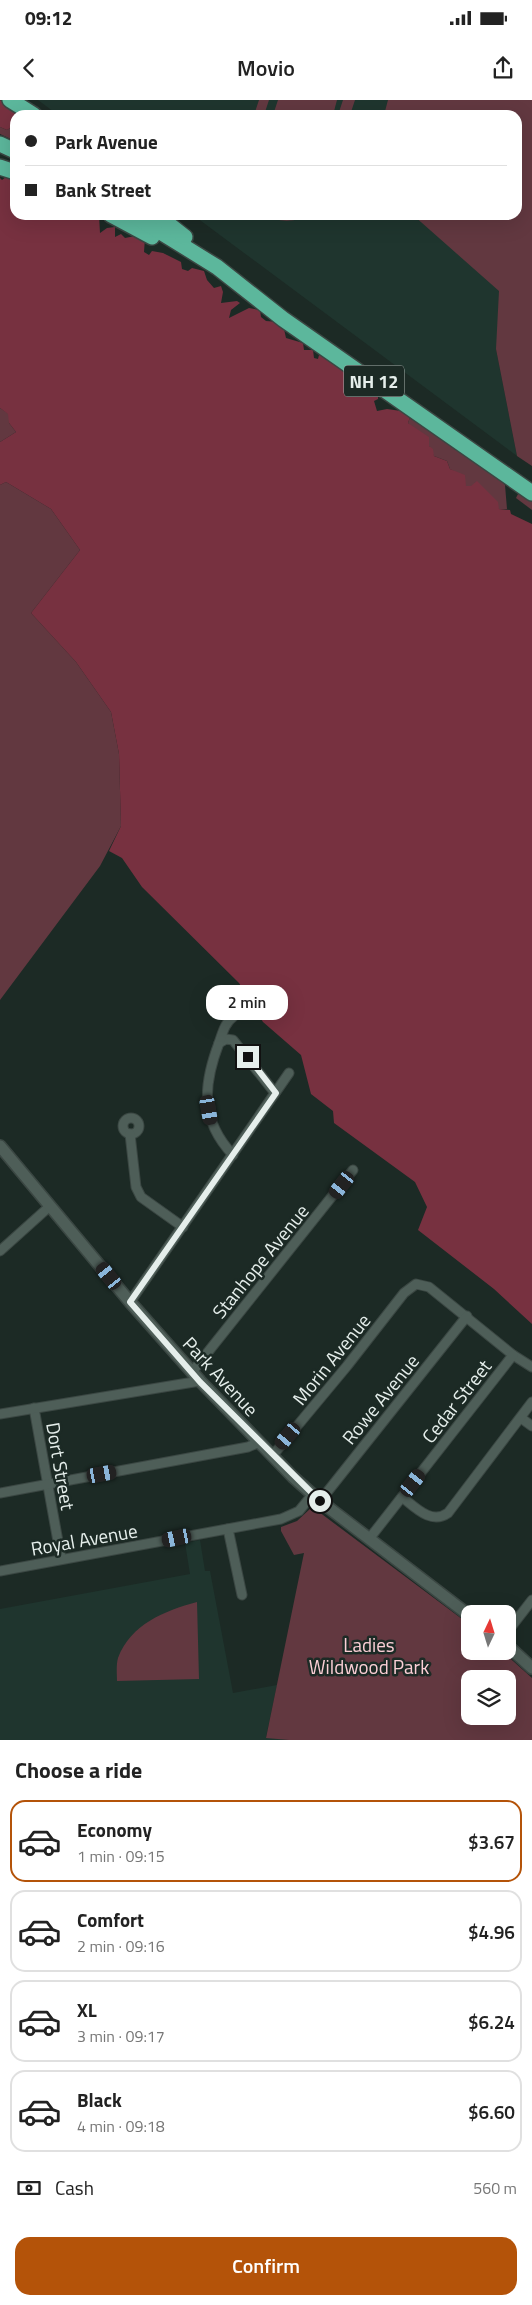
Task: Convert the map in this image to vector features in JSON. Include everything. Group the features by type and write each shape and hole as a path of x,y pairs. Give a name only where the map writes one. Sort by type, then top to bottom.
{"highway":[{"path":"10,100 26,110"},
{"path":"120,220 153,238 217,267"},
{"name":"NH 12","path":"141,220 217,267 283,319 532,493"},
{"path":"164,220 217,267"}],"street":[{"path":"232,1155 214,1133 206,1084 223,1029 234,1016"},
{"path":"219,1043 226,1039 233,1040 276,1093"},
{"path":"130,1302 289,1073"},
{"path":"130,1134 136,1187 141,1197 183,1226"},
{"name":"Park Avenue","path":"0,1146 130,1302 200,1382 316,1498 461,1609"},
{"name":"Stanhope Avenue","path":"192,1372 354,1170"},
{"path":"0,1251 50,1206"},
{"name":"Morin Avenue","path":"273,1455 347,1366 404,1293 416,1284 429,1287 467,1316"},
{"path":"467,1316 512,1355 532,1367"},
{"name":"Rowe Avenue","path":"316,1498 467,1316"},
{"name":"Cedar Street","path":"369,1539 512,1355"},
{"path":"0,1414 200,1382"},
{"path":"402,1497 431,1517 443,1517 448,1513 532,1402"},
{"name":"Dort Street","path":"34,1408 61,1558"},
{"path":"521,1418 532,1426"},
{"path":"0,1493 248,1447 260,1442"},
{"name":"Royal Avenue","path":"0,1571 290,1516 316,1498"},
{"path":"228,1529 242,1595"},
{"path":"516,1621 532,1600"},
{"path":"516,1653 532,1668"}],"shaded area":[{"path":"0,100 16,110 10,110 10,128 7,130 0,127"},
{"path":"38,100 455,100 448,110 51,110"},
{"path":"10,177 10,220 99,220 100,233 107,228 115,227 115,237 121,234 125,238 135,236 141,241 145,238 144,252 149,255 152,251 163,253 181,262 182,269 188,271 192,268 204,271 207,280 214,288 221,286 223,292 221,303 237,301 240,303 231,310 229,318 249,308 260,310 261,317 266,321 279,322 284,329 286,338 303,343 304,350 313,350 314,358 318,359 319,355 344,366 354,377 353,390 361,386 364,393 378,391 378,399 374,401 377,411 387,409 408,412 410,417 408,423 429,437 429,446 433,449 434,456 447,461 450,469 465,475 466,486 471,486 477,481 498,502 499,509 510,510 511,514 532,524 532,1324 494,1289 418,1230 427,1207 415,1182 334,1123 333,1111 311,1094 301,1055 263,1022 239,983 142,887 122,858 109,851 121,826 119,754 111,712 76,662 31,613 80,550 51,509 6,482 0,485 0,442 16,432 9,423 8,414 0,408 0,178 2,180"},
{"path":"200,220 437,220 532,281 496,349 517,456"},
{"path":"200,1540 205,1571 210,1571 233,1693 277,1685 266,1737 289,1740 0,1740 0,1609 190,1574 185,1543"}],"green space":[{"path":"259,100 269,100 266,110 256,110"},
{"path":"278,100 337,100 334,110 275,110"},
{"path":"343,100 355,100 352,110 340,110"},
{"path":"388,100 532,100 532,466 517,456 496,349 499,291 419,220 522,220 522,110 385,110"},
{"path":"0,127 7,130 10,128 10,139 0,134"},
{"path":"0,408 9,414 9,423 16,432 0,442"},
{"path":"408,412 498,476 505,485 507,509 499,509 471,486 465,486 459,474 450,469 447,461 434,456 429,446 408,423 410,417"},
{"path":"6,482 51,509 80,550 31,613 76,662 111,712 119,754 121,826 100,866 0,1000 0,485"},
{"path":"519,492 532,500 532,510 516,498"},
{"name":"Ladies Wildwood Park","path":"311,1508 315,1509 461,1618 461,1660 512,1660 532,1678 532,1740 289,1740 266,1738 304,1553 294,1555 281,1531 281,1527 297,1521"},
{"path":"197,1602 199,1679 117,1681 118,1658 131,1636 161,1615"}],"route":[{"path":"248,1057 276,1093 130,1302 200,1382 293,1477 320,1501"}]}
